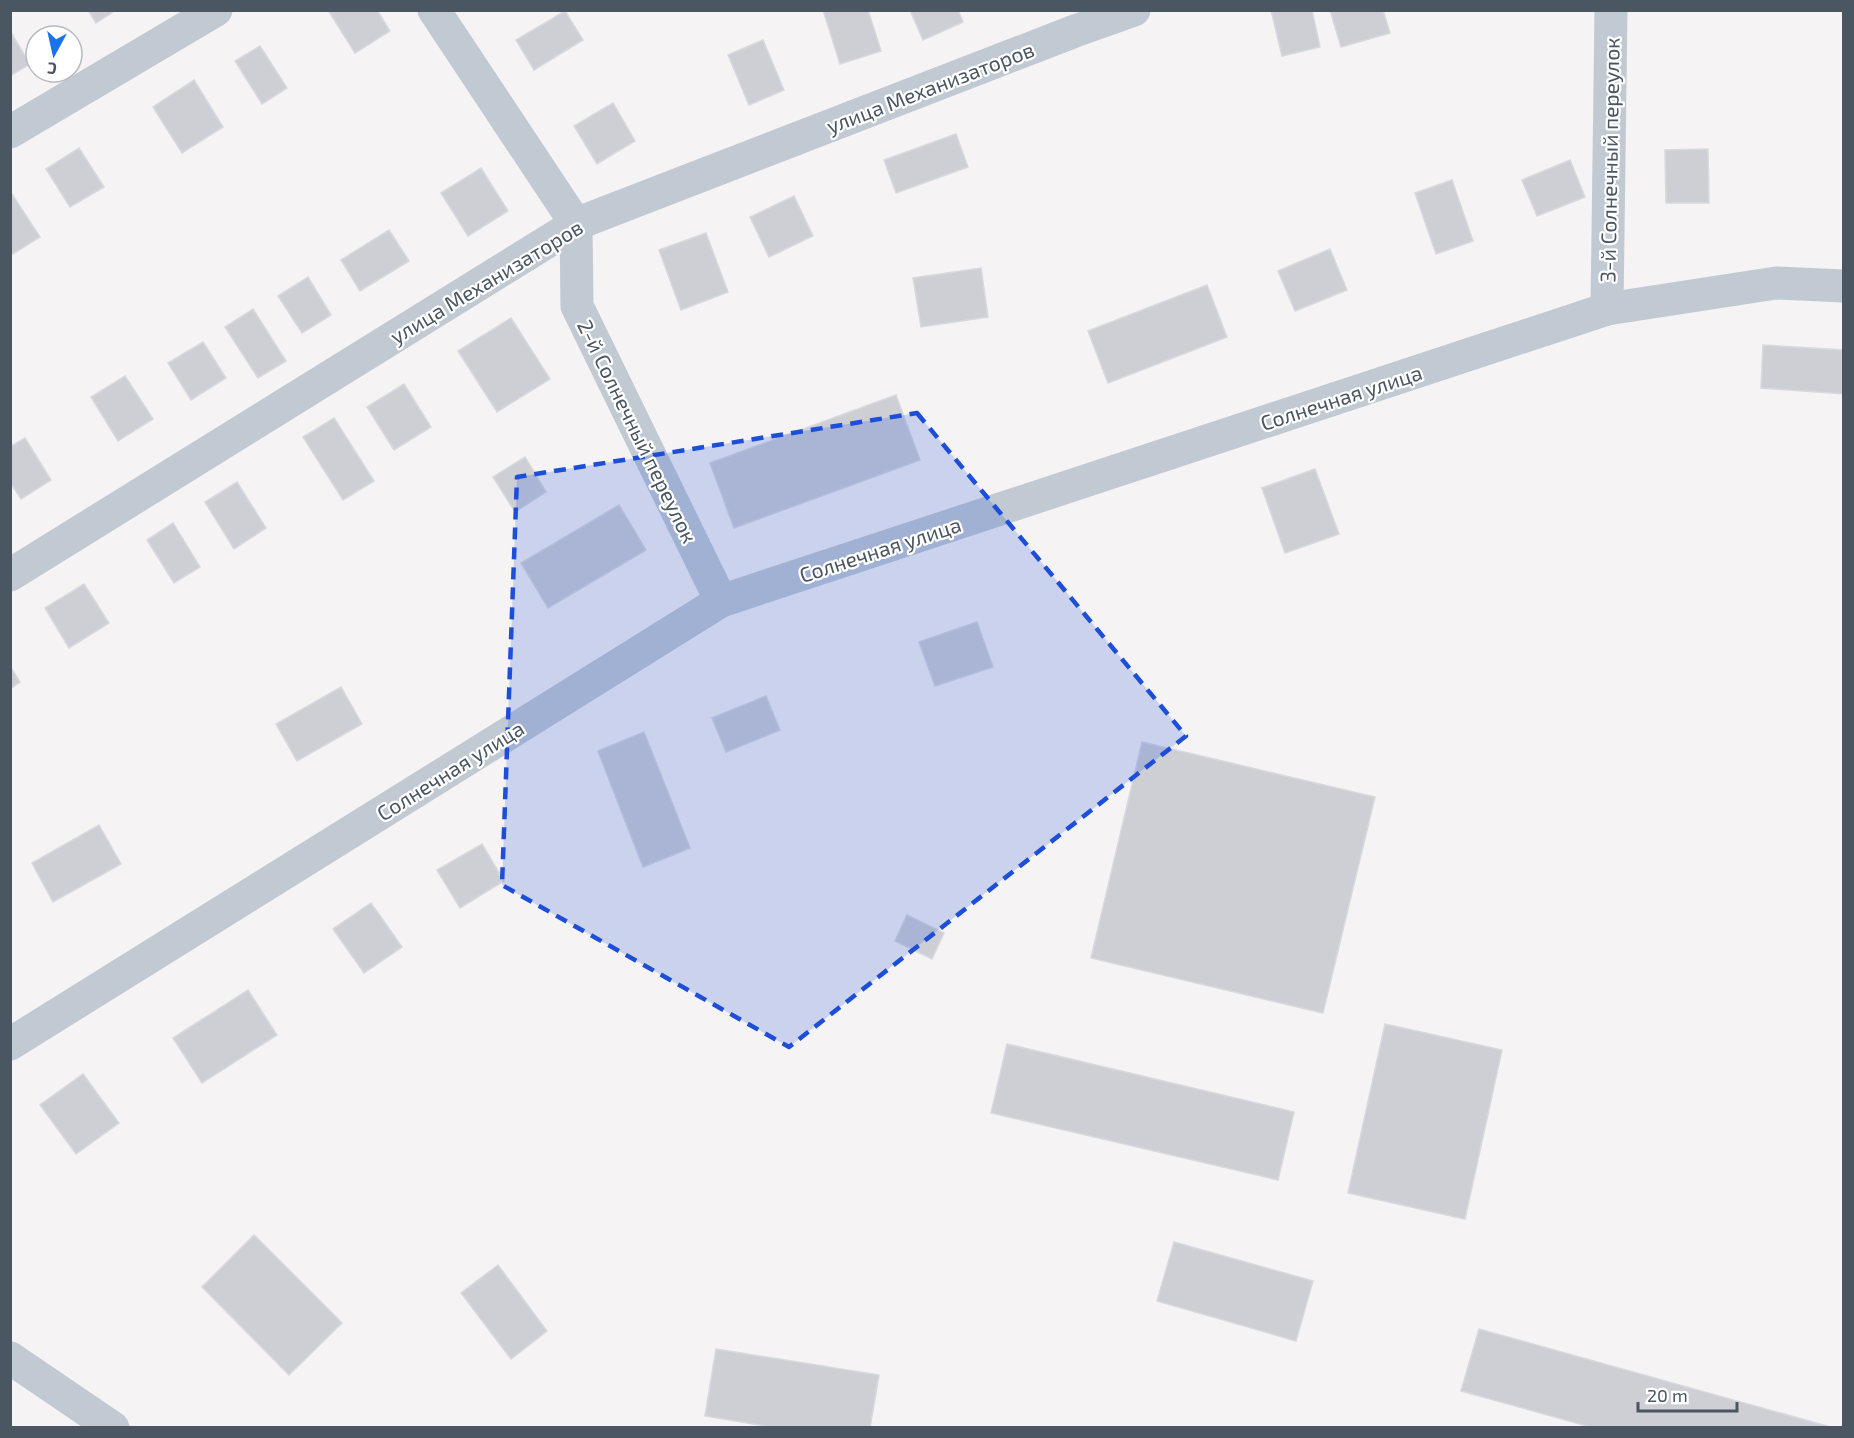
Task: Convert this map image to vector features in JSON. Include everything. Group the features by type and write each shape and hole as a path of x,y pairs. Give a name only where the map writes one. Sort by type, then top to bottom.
{"street":[{"path":"10,132 216,10"},
{"path":"434,10 576,224"},
{"name":"улица Механизаторов","path":"10,575 576,224 1076,20 1134,10"},
{"name":"3-й Солнечный переулок","path":"1607,309 1611,10"},
{"name":"2-й Солнечный переулок","path":"576,224 577,306 721,601"},
{"name":"Солнечная улица","path":"10,1044 721,601 1607,309 1776,283 1844,286"},
{"path":"10,1358 113,1428"}],"highlighted area":[{"path":"917,413 1186,736 789,1047 502,885 517,477"}],"building":[{"path":"88,10 116,10 96,23"},
{"path":"328,10 377,10 390,31 355,53"},
{"path":"823,10 868,10 881,51 840,64"},
{"path":"910,10 958,10 963,22 923,40"},
{"path":"1271,10 1312,10 1320,47 1282,56"},
{"path":"1330,10 1383,10 1390,33 1341,47"},
{"path":"565,11 583,40 534,70 516,40"},
{"path":"10,31 24,54 24,68 10,76"},
{"path":"763,40 784,90 749,105 728,55"},
{"path":"260,46 287,88 262,104 235,61"},
{"path":"194,80 223,127 182,153 153,107"},
{"path":"613,103 635,141 597,164 574,126"},
{"path":"956,134 968,167 896,193 884,160"},
{"path":"79,148 104,187 70,207 46,169"},
{"path":"1708,149 1709,203 1666,203 1665,150"},
{"path":"1570,160 1585,197 1537,216 1522,180"},
{"path":"481,168 508,211 468,236 441,193"},
{"path":"1452,180 1473,241 1436,254 1415,193"},
{"path":"10,191 40,237 11,255 10,254"},
{"path":"794,196 813,236 769,257 750,217"},
{"path":"389,230 409,261 360,291 341,260"},
{"path":"706,233 728,292 681,310 659,250"},
{"path":"1330,249 1347,290 1295,311 1278,271"},
{"path":"981,268 988,317 921,327 913,278"},
{"path":"308,277 331,315 302,333 278,296"},
{"path":"1207,285 1227,337 1108,383 1088,331"},
{"path":"253,309 286,361 258,378 225,327"},
{"path":"511,318 550,379 497,412 458,351"},
{"path":"203,342 226,378 191,400 168,363"},
{"path":"1763,345 1844,350 1844,394 1761,388"},
{"path":"125,376 153,419 118,441 91,397"},
{"path":"404,384 431,427 394,450 367,407"},
{"path":"896,395 920,460 734,528 710,463"},
{"path":"334,418 374,481 343,500 303,437"},
{"path":"25,438 51,480 21,499 10,482 10,447"},
{"path":"525,457 546,492 515,512 493,477"},
{"path":"1315,469 1339,534 1285,553 1262,488"},
{"path":"237,482 266,528 234,549 205,502"},
{"path":"619,505 646,550 548,608 521,563"},
{"path":"173,523 200,567 174,583 147,540"},
{"path":"84,584 109,623 69,648 45,608"},
{"path":"977,622 993,667 935,686 919,642"},
{"path":"10,666 20,682 10,689"},
{"path":"341,687 362,724 297,761 276,724"},
{"path":"766,696 780,730 726,752 712,718"},
{"path":"644,732 690,848 643,867 598,751"},
{"path":"1142,742 1375,797 1323,1013 1091,958"},
{"path":"99,825 121,864 53,902 32,863"},
{"path":"482,844 504,881 460,908 437,870"},
{"path":"371,903 402,947 364,973 333,929"},
{"path":"907,915 944,933 932,959 895,941"},
{"path":"248,990 277,1035 202,1083 173,1038"},
{"path":"1385,1024 1502,1050 1465,1219 1348,1193"},
{"path":"1007,1044 1294,1112 1278,1180 991,1113"},
{"path":"83,1074 119,1123 76,1154 40,1105"},
{"path":"254,1235 342,1323 289,1375 202,1287"},
{"path":"1174,1242 1313,1281 1296,1341 1157,1301"},
{"path":"498,1265 547,1331 511,1359 461,1293"},
{"path":"1479,1329 1834,1428 1594,1428 1461,1391"},
{"path":"716,1349 879,1375 870,1428 777,1428 705,1416"}]}
